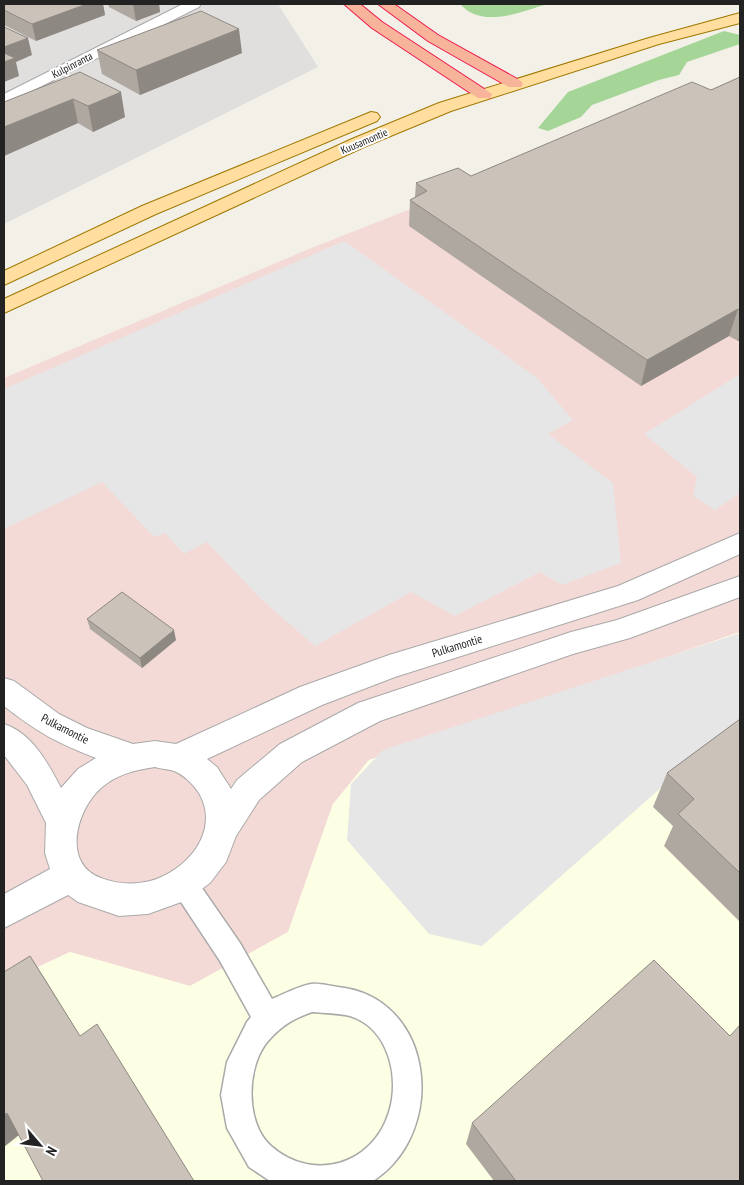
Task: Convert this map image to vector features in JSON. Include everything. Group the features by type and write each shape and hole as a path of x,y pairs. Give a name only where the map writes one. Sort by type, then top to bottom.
{"highway":[{"path":"351,4 376,25 484,94"},
{"path":"385,4 433,38 494,72 514,75"}],"main road":[{"name":"Kuusamontie","path":"4,307 358,143 484,94 514,75 740,18"},
{"path":"422,98 494,72"},
{"name":"Kuusamontie","path":"4,279 149,210 386,112"}],"street":[{"name":"Kulpinranta","path":"4,100 194,4"},
{"name":"Pulkamontie","path":"178,758 311,696 389,666 560,616 628,593 740,543"},
{"path":"221,831 222,807 214,786 198,769 178,758 155,754 131,757 108,766 87,780 71,799 61,821 59,840 62,858 71,875 84,888 102,897 122,901 144,900 164,895 184,884 202,869 214,850 221,831 248,790 291,753 361,716 404,698 571,643 620,630 740,586"},
{"name":"Pulkamontie","path":"4,690 55,726 76,737 131,757"},
{"path":"4,738 20,750 39,774 61,821"},
{"path":"4,912 71,875"}],"lane":[{"path":"184,884 230,952 268,1019"},
{"path":"299,1180 269,1164 250,1144 239,1118 235,1091 240,1063 251,1039 268,1019 290,1005 314,998 338,998 361,1006 382,1020 397,1040 407,1065 409,1093 404,1120 390,1145 370,1165 345,1178 324,1181"}],"shaded area":[{"path":"33,4 278,4 318,67 4,224 4,18"},
{"path":"740,79 740,632 369,760 333,804 288,932 190,986 70,952 4,983 4,378 309,249"},
{"path":"344,241 536,377 573,420 548,434 613,483 621,563 562,585 540,572 455,616 411,592 315,646 262,600 207,542 184,554 165,533 154,537 102,482 4,529 4,389"},
{"path":"740,374 740,493 715,510 693,496 697,477 644,434"},
{"path":"740,632 740,1181 4,1181 4,983 70,952 190,986 288,932 333,804 369,760"},
{"path":"740,633 740,718 482,946 429,934 347,840 351,784 383,750"}],"green space":[{"path":"460,4 547,4 514,14 490,17 479,16 469,12"},
{"path":"724,31 740,35 740,44 687,62 679,75 659,80 592,105 581,117 548,131 538,128 568,92"}],"building":[{"path":"87,4 32,24 4,10 4,5"},
{"path":"201,11 239,29 136,70 97,50"},
{"path":"4,27 28,38 4,47"},
{"path":"4,53 15,58 4,62"},
{"path":"80,72 121,92 88,106 73,99 4,127 4,102"},
{"path":"740,77 740,311 738,309 647,360 410,200 427,191 416,183 458,168 471,176 692,82 711,90"},
{"path":"122,592 174,630 140,658 87,619"},
{"path":"740,719 740,873 678,814 694,799 667,773"},
{"path":"30,956 80,1036 97,1024 194,1181 43,1181 7,1113 4,1115 4,972"},
{"path":"654,960 730,1036 740,1025 740,1181 516,1181 472,1123"}]}
